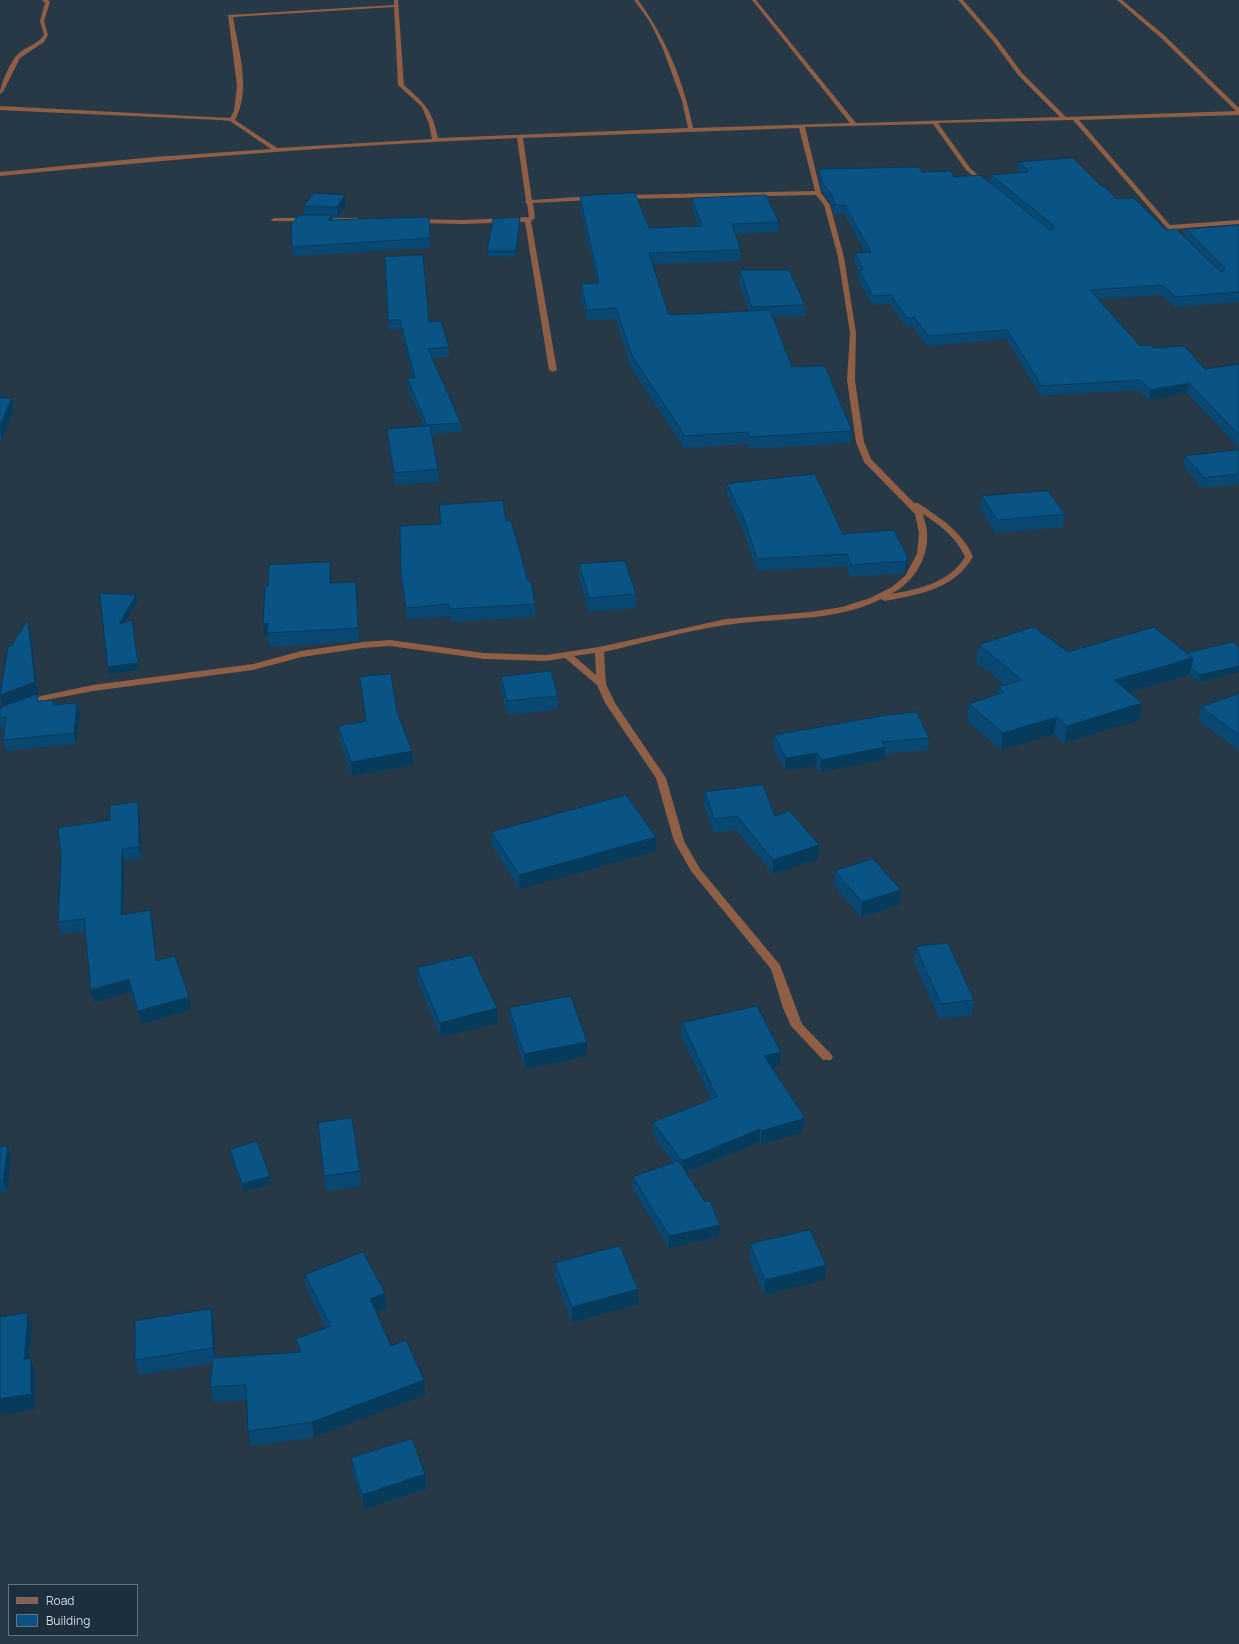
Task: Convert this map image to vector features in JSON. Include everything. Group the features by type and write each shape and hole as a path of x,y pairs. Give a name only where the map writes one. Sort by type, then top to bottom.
{"street":[{"path":"0,92 18,56 42,41 46,35 42,21 48,2 44,0"},
{"path":"636,0 652,22 666,49 674,74 686,101 691,130"},
{"path":"754,0 855,125"},
{"path":"960,0 995,40 1020,74 1065,119"},
{"path":"1119,0 1163,37 1239,112"},
{"path":"232,120 237,114 241,95 230,16 329,11 395,3 401,85 424,106 432,124 435,139"},
{"path":"0,108 27,111 72,111 143,116 220,118 232,120 275,149"},
{"path":"0,174 275,149 435,139 1239,112"},
{"path":"1074,118 1113,162 1154,213 1186,244"},
{"path":"935,123 968,169 990,188"},
{"path":"802,127 818,193 827,205 841,257 853,333 851,380 860,442 867,460 910,502 919,513 923,533 921,554 909,577 895,589 873,600"},
{"path":"408,220 463,222 528,220 533,216 528,202 520,136"},
{"path":"618,197 818,193"},
{"path":"528,202 595,198"},
{"path":"274,220 362,220"},
{"path":"528,220 554,370"},
{"path":"1169,227 1239,222"},
{"path":"0,715 44,698 93,688 245,669 301,654 390,644 410,645 484,656 546,658 599,650 726,622 810,615 843,609 873,600 922,591 954,576 964,567 968,557 964,544 942,523 910,502"},
{"path":"599,650 601,684 610,703 660,778 679,841 696,871 776,968 789,1008 797,1026 827,1057"},
{"path":"567,655 601,684"}],"building":[{"path":"1073,158 1116,199 1134,198 1166,230 1176,229 1221,272 1224,270 1224,267 1186,229 1239,225 1239,292 1176,297 1162,285 1090,290 1140,346 1151,345 1153,348 1184,346 1205,369 1239,364 1239,435 1189,383 1151,390 1139,380 1042,386 1007,330 928,336 914,317 907,318 891,295 873,296 859,270 863,270 855,253 871,252 845,205 835,205 832,195 823,184 819,169 919,167 922,172 951,171 954,177 980,175 1050,230 1055,227 991,175 1029,172 1019,162"},
{"path":"314,193 345,195 337,207 304,206"},
{"path":"635,193 649,228 702,226 692,198 766,195 779,222 732,224 741,250 649,253 669,315 770,310 792,367 825,366 852,431 749,437 748,432 685,436 632,356 616,308 587,310 581,284 599,283 580,196"},
{"path":"299,215 332,215 328,220 429,217 430,238 292,247 291,225"},
{"path":"520,218 516,251 487,251 493,219"},
{"path":"423,255 429,322 441,321 449,347 428,349 461,423 427,425 407,378 415,378 400,320 388,320 385,257"},
{"path":"740,270 789,270 805,305 752,307"},
{"path":"0,398 12,398 0,426"},
{"path":"430,426 438,469 394,473 387,429"},
{"path":"1239,450 1239,474 1204,478 1185,456"},
{"path":"815,474 843,534 894,530 908,558 906,561 851,565 847,554 757,559 745,521 727,484"},
{"path":"1048,491 1065,514 997,520 982,496"},
{"path":"503,501 506,521 511,520 528,581 531,581 535,604 450,609 449,604 406,608 401,573 400,526 441,524 439,505"},
{"path":"625,561 636,594 589,598 579,564"},
{"path":"330,562 330,583 356,582 358,628 267,633 268,623 263,624 265,587 268,586 269,565"},
{"path":"100,593 136,595 119,624 132,620 138,663 108,667"},
{"path":"28,620 35,682 0,695 8,647 11,646"},
{"path":"1034,627 1068,652 1154,627 1193,658 1114,680 1142,703 1067,726 1057,717 1003,733 969,704 1004,692 998,687 1022,680 979,645"},
{"path":"1233,642 1239,648 1239,666 1200,675 1191,667 1193,658 1187,653"},
{"path":"551,671 558,696 507,701 501,677"},
{"path":"391,674 397,712 412,751 351,762 338,726 366,721 360,677"},
{"path":"37,694 38,701 54,700 53,705 77,703 74,733 3,740 6,717 0,718 0,708"},
{"path":"1239,694 1239,735 1201,707"},
{"path":"917,712 929,738 882,742 885,747 821,760 817,753 786,758 774,735 887,715"},
{"path":"763,785 775,816 790,811 819,845 773,860 737,816 714,819 705,792"},
{"path":"626,795 656,837 519,875 492,832"},
{"path":"138,802 139,847 122,849 121,915 150,910 156,961 175,956 189,997 138,1011 129,979 91,990 84,919 58,922 61,857 58,828 110,820 110,806"},
{"path":"873,859 901,890 862,902 835,871"},
{"path":"948,943 974,1000 941,1004 916,947"},
{"path":"472,955 497,1008 440,1023 417,968"},
{"path":"571,996 587,1042 524,1054 509,1008"},
{"path":"757,1006 781,1052 764,1056 805,1118 762,1131 760,1129 682,1161 653,1122 717,1097 682,1023"},
{"path":"352,1118 360,1171 324,1176 318,1123"},
{"path":"257,1141 270,1176 242,1184 230,1150"},
{"path":"8,1146 3,1180 0,1181 0,1147"},
{"path":"679,1161 705,1202 710,1201 720,1225 669,1236 633,1177"},
{"path":"810,1230 826,1265 765,1280 750,1244"},
{"path":"620,1246 638,1289 572,1307 555,1263"},
{"path":"363,1252 385,1293 370,1299 391,1346 406,1340 424,1380 312,1422 248,1431 246,1385 210,1387 213,1358 301,1352 296,1339 331,1326 305,1275"},
{"path":"211,1309 213,1348 135,1360 135,1321"},
{"path":"28,1313 24,1360 31,1358 31,1394 0,1399 0,1317"},
{"path":"412,1439 425,1474 362,1495 351,1458"}]}
